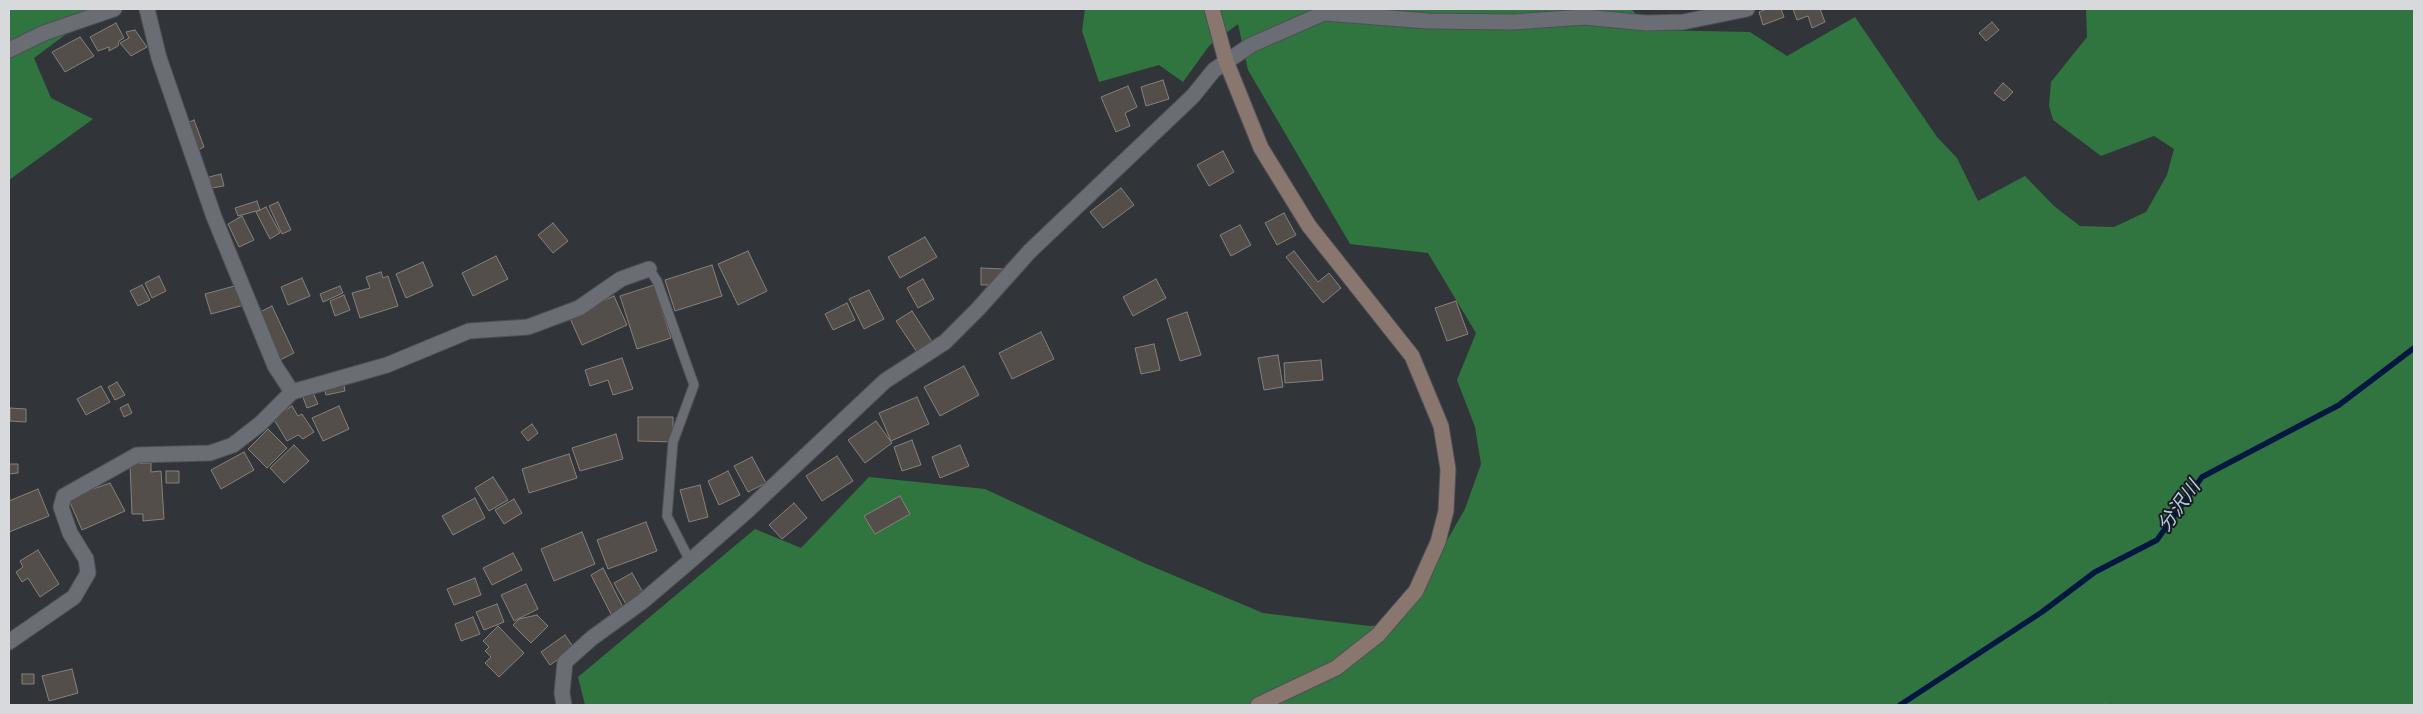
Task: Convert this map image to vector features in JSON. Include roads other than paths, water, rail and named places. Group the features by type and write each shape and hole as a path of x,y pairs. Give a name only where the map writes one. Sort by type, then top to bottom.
{"street":[{"path":"9,50 44,33 114,9"},
{"path":"147,9 159,58 214,217 275,366 292,392"},
{"path":"1212,9 1226,62 1261,148 1310,226 1412,356 1441,426 1448,469 1446,511 1438,542 1416,591 1378,635 1336,668 1258,705"},
{"path":"564,705 565,662 592,638 644,601 690,561 885,381 945,342 978,309 1030,251 1193,96 1214,70 1251,45 1324,13 1428,21 1513,22 1584,17 1646,23 1682,16 1747,9"},
{"path":"9,642 74,597 88,573 86,559 70,533 61,507 64,496 137,455 210,452 233,445 260,424 292,392 387,365 469,331 528,327 580,308 621,279 648,269"}],"lane":[{"path":"648,269 657,281 694,385 673,442 667,516 690,561"}],"waterway":[{"name":"分沢川","path":"1900,705 2042,612 2095,572 2157,540 2202,477 2339,405 2414,348"}]}
